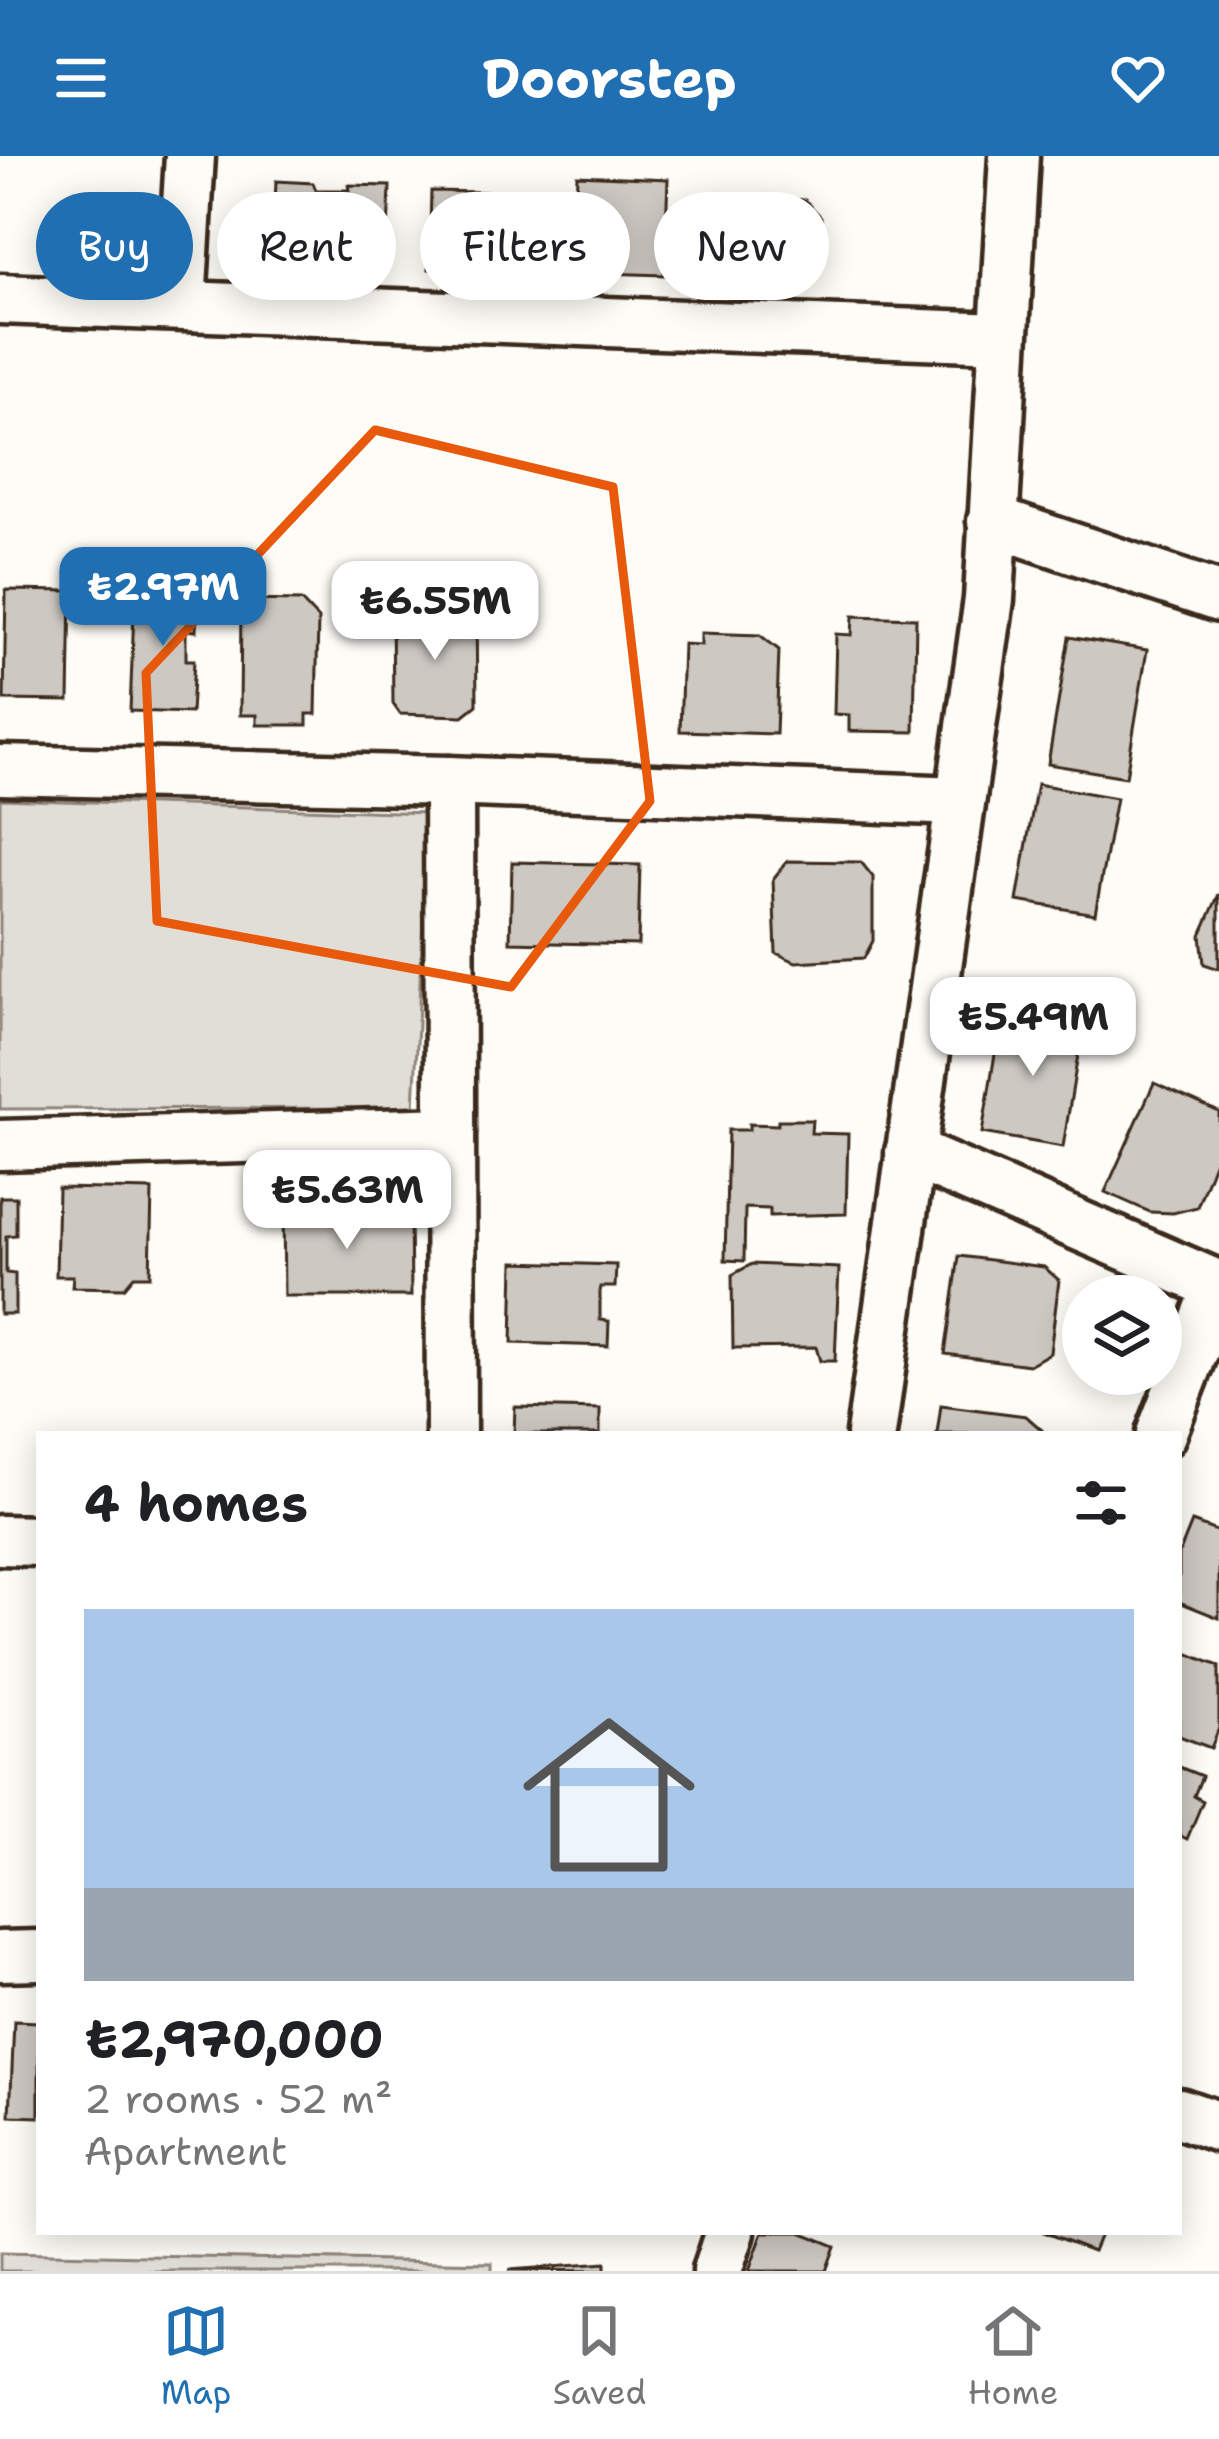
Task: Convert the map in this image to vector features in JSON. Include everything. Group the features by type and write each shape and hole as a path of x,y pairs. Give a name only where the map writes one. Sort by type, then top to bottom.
{"street":[{"path":"181,304 190,156"},
{"path":"871,1431 989,599 1014,156"},
{"path":"0,299 1001,337"},
{"path":"992,521 1219,597"},
{"path":"0,770 960,801"},
{"path":"449,781 451,1431"},
{"path":"0,1145 450,1132"},
{"path":"910,1152 1219,1286 1162,1431"},
{"path":"0,1540 36,1541"},
{"path":"0,1956 36,1955"},
{"path":"1182,2114 1219,2127"},
{"path":"717,2271 729,2235"}],"highlighted area":[{"path":"375,430 613,487 650,801 511,987 157,921 146,673"}],"shaded area":[{"path":"0,799 428,813 414,1108 0,1109"},
{"path":"0,2253 492,2263 492,2271 0,2271"}],"building":[{"path":"577,175 668,179 667,192 654,192 654,275 630,274 630,192 576,192"},
{"path":"276,181 313,183 316,190 390,186 390,192 276,192"},
{"path":"135,585 198,588 196,631 186,630 186,660 194,660 191,713 130,711"},
{"path":"6,590 71,591 69,701 4,700"},
{"path":"241,600 301,601 318,619 316,714 307,714 307,725 257,725 257,715 240,715"},
{"path":"476,611 477,705 463,716 400,714 393,704 392,612"},
{"path":"853,616 916,618 914,732 849,731 849,715 834,714 836,634 852,635"},
{"path":"701,633 760,635 779,650 776,734 680,731 683,644 701,645"},
{"path":"1069,637 1147,650 1126,777 1048,764"},
{"path":"1037,784 1116,798 1095,914 1017,901"},
{"path":"787,861 861,862 873,877 873,941 864,958 796,962 776,953 773,879"},
{"path":"512,862 640,865 638,945 510,942"},
{"path":"1219,894 1219,969 1204,964 1201,935"},
{"path":"1002,1011 1083,1024 1063,1147 982,1133"},
{"path":"1154,1083 1219,1112 1219,1150 1197,1207 1173,1213 1150,1212 1105,1192"},
{"path":"778,1120 812,1120 811,1133 848,1134 846,1214 770,1216 770,1209 745,1208 744,1261 725,1260 728,1130 749,1130 749,1124 778,1125"},
{"path":"58,1188 152,1190 150,1276 134,1276 124,1288 72,1287 73,1276 56,1276"},
{"path":"0,1197 16,1197 16,1235 6,1236 6,1273 15,1274 15,1314 0,1314"},
{"path":"410,1208 411,1296 284,1296 283,1209"},
{"path":"959,1256 1044,1267 1059,1280 1050,1353 1029,1365 945,1354"},
{"path":"514,1262 616,1265 615,1287 600,1287 600,1320 609,1321 608,1346 512,1343"},
{"path":"752,1264 839,1268 835,1361 820,1361 816,1347 733,1348 732,1275"},
{"path":"941,1405 1026,1416 1042,1430 1042,1431 937,1431"},
{"path":"515,1407 600,1409 600,1431 514,1431"},
{"path":"1192,1522 1219,1532 1219,1618 1182,1603 1182,1547"},
{"path":"1182,1651 1219,1666 1219,1728 1211,1748 1182,1737"},
{"path":"1182,1768 1202,1776 1194,1796 1203,1801 1187,1839 1182,1836"},
{"path":"14,2021 36,2022 36,2117 10,2116"},
{"path":"762,2235 808,2235 835,2246 826,2271 749,2271"},
{"path":"1051,2235 1100,2235 1093,2251"},
{"path":"605,2263 605,2271 509,2270"}]}
